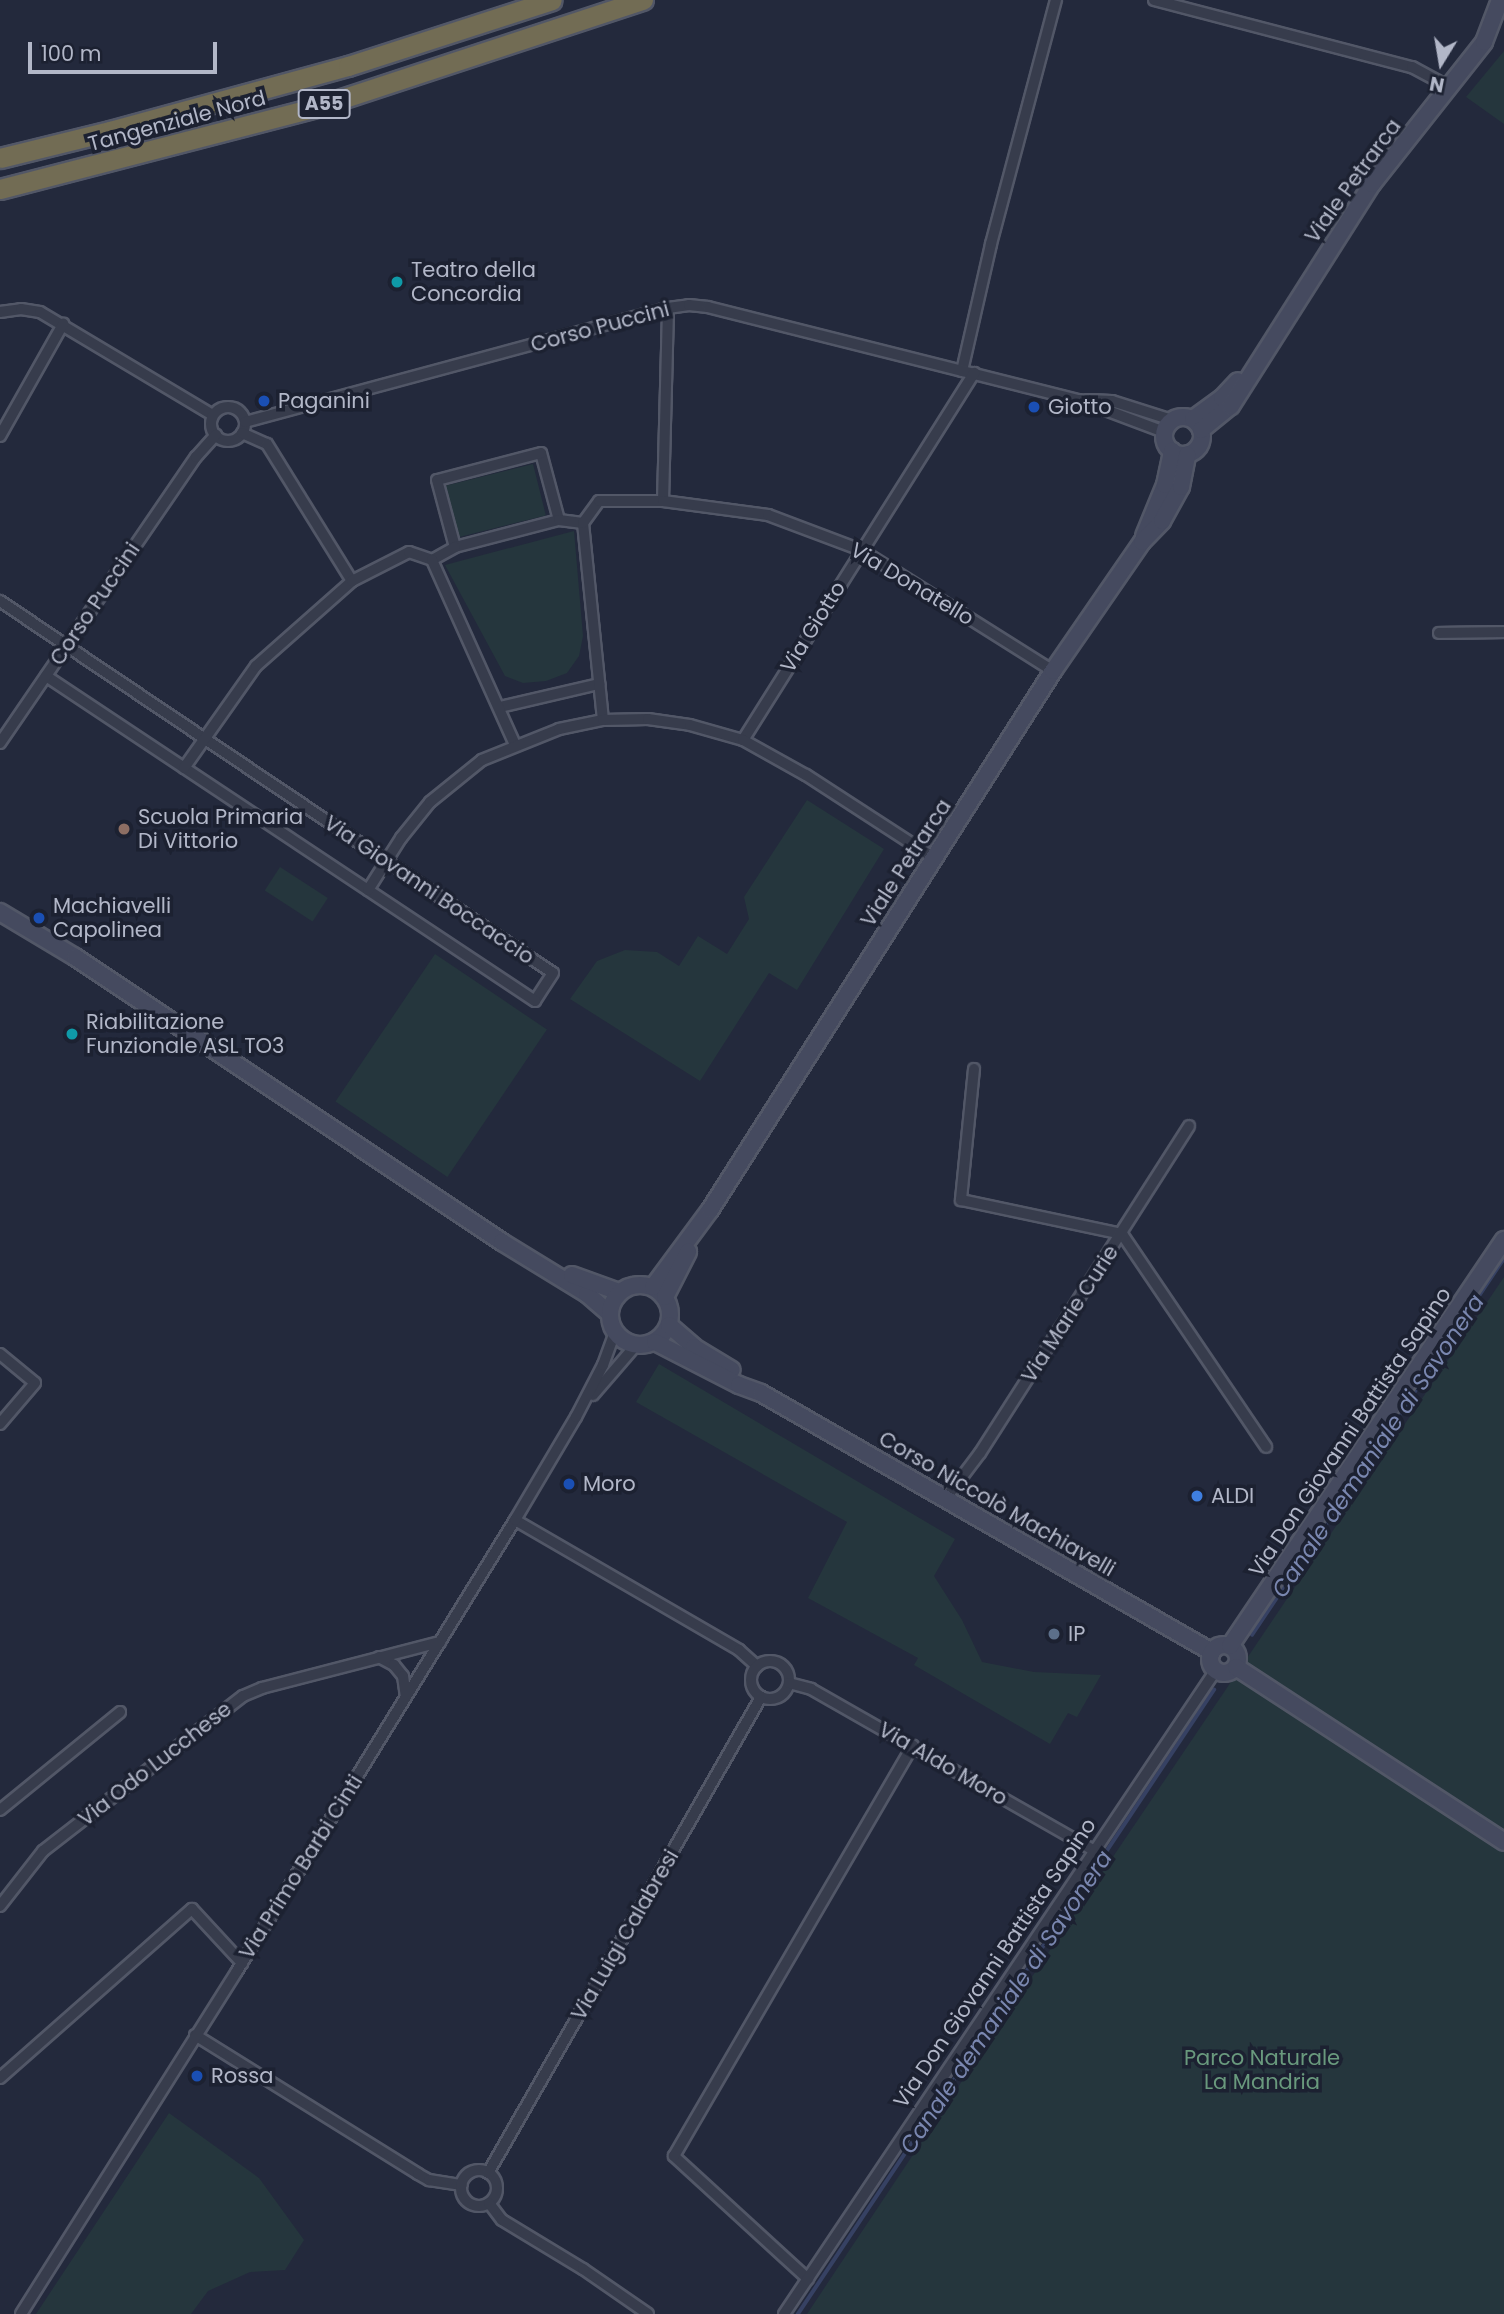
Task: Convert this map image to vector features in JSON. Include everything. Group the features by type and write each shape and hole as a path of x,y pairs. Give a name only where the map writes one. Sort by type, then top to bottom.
{"highway":[{"name":"Tangenziale Nord","path":"0,158 294,81 552,0"},
{"name":"Tangenziale Nord","path":"0,189 320,106 643,0"}],"street":[{"path":"962,371 990,244 1056,0"},
{"path":"1154,0 1412,67 1449,87"},
{"name":"Viale Petrarca","path":"1484,42 1500,0"},
{"name":"Viale Petrarca","path":"1197,425 1265,349 1372,184 1484,42 1504,24"},
{"name":"Corso Puccini","path":"244,428 668,308 708,307 1079,400 1168,426"},
{"path":"663,501 669,356 668,308"},
{"path":"0,312 21,309 40,312 213,415"},
{"path":"0,436 62,324"},
{"name":"Via Giotto","path":"743,740 974,373"},
{"path":"232,407 243,414 244,428 232,440 216,435 212,429 213,415 218,410 232,407"},
{"path":"1183,417 1197,425 1199,447 1180,453 1166,445 1168,426 1183,417"},
{"path":"244,428 267,444 352,581"},
{"name":"Corso Puccini","path":"1,742 196,457 216,435"},
{"path":"455,547 437,480 541,453 559,520"},
{"name":"Viale Petrarca","path":"659,1292 1054,671 1142,542 1162,520 1181,487 1180,453"},
{"name":"Via Donatello","path":"583,523 599,501 663,501 768,514 861,550 1054,671"},
{"path":"432,561 455,547 559,520 583,523 603,720"},
{"path":"184,768 256,666 352,581 409,552 432,561 500,707 514,745"},
{"name":"Via Giovanni Boccaccio","path":"0,601 553,973 545,987 535,1001 46,676"},
{"path":"1439,633 1504,632"},
{"path":"500,707 599,684"},
{"path":"368,890 430,802 482,760 559,729 603,720 648,719 690,725 743,740 806,775 934,858"},
{"path":"0,901 75,957"},
{"path":"0,912 75,957 502,1242 587,1294 609,1314 615,1332 627,1342 636,1345 655,1342 669,1325 671,1312 659,1292 635,1284 619,1292 609,1314"},
{"path":"974,1069 961,1200 1122,1234 1266,1447"},
{"name":"Via Marie Curie","path":"946,1498 980,1453 1189,1126"},
{"name":"Via Don Giovanni Battista Sapino","path":"1230,1646 1504,1240"},
{"path":"502,1242 594,1286 619,1292"},
{"name":"Corso Niccolò Machiavelli","path":"669,1325 694,1347 743,1377 761,1393"},
{"name":"Via Primo Barbi Cinti","path":"21,2314 242,1963 515,1520 576,1417 603,1365 615,1332"},
{"name":"Corso Niccolò Machiavelli","path":"655,1342 739,1385 761,1393 1212,1652"},
{"name":"Via Primo Barbi Cinti","path":"576,1417 636,1345"},
{"path":"0,1354 35,1383 0,1424"},
{"path":"515,1520 681,1615 739,1650 757,1665"},
{"name":"Via Odo Lucchese","path":"0,1906 43,1851 226,1706 262,1688 440,1642"},
{"path":"1230,1646 1238,1658 1236,1667 1229,1672 1216,1670 1211,1664 1212,1652 1218,1647 1230,1646"},
{"path":"379,1657 394,1665 403,1676 406,1697"},
{"path":"768,1661 779,1662 788,1671 789,1682 779,1697 761,1697 751,1682 757,1665 768,1661"},
{"path":"1236,1667 1504,1842"},
{"name":"Via Don Giovanni Battista Sapino","path":"785,2314 1216,1670"},
{"name":"Via Aldo Moro","path":"789,1682 811,1689 1095,1851"},
{"name":"Via Luigi Calabresi","path":"488,2173 761,1697"},
{"path":"0,1810 120,1712"},
{"path":"808,2279 674,2156 913,1746"},
{"path":"0,2078 192,1909 242,1963"},
{"path":"195,2035 418,2175 429,2180 462,2185"},
{"path":"472,2172 488,2173 497,2188 489,2203 478,2206 467,2201 462,2185 472,2172"},
{"path":"489,2203 510,2226 583,2269 648,2314"}],"green space":[{"path":"1504,51 1504,124 1466,97"},
{"path":"533,464 546,515 458,537 446,486"},
{"path":"574,531 583,636 579,656 567,673 546,681 523,683 505,676 445,565"},
{"path":"807,800 884,849 797,990 769,973 700,1081 570,999 597,961 625,950 657,952 679,966 698,936 727,954 749,919 744,897"},
{"path":"280,867 328,898 313,922 265,890"},
{"path":"435,954 547,1029 447,1177 335,1102"},
{"name":"Parco Naturale La Mandria","path":"1504,1277 1504,2314 807,2314 980,2054"},
{"path":"659,1364 955,1539 934,1576 962,1620 982,1662 1034,1672 1101,1675 1077,1717 1068,1713 1050,1744 914,1665 918,1658 808,1598 847,1522 636,1402"},
{"path":"169,2113 259,2178 304,2240 285,2270 250,2272 208,2291 191,2314 36,2314"}],"waterway":[{"name":"Canale demaniale di Savonera","path":"1252,1635 1504,1258"},
{"name":"Canale demaniale di Savonera","path":"798,2314 1214,1690"}],"place":[{"name":"Teatro della Concordia","path":"397,282"},
{"name":"Paganini","path":"264,401"},
{"name":"Giotto","path":"1034,407"},
{"name":"Scuola Primaria Di Vittorio","path":"124,829"},
{"name":"Machiavelli Capolinea","path":"39,918"},
{"name":"Riabilitazione Funzionale ASL TO3","path":"72,1034"},
{"name":"Moro","path":"569,1484"},
{"name":"ALDI","path":"1197,1496"},
{"name":"IP","path":"1054,1634"},
{"name":"Rossa","path":"197,2076"}]}
